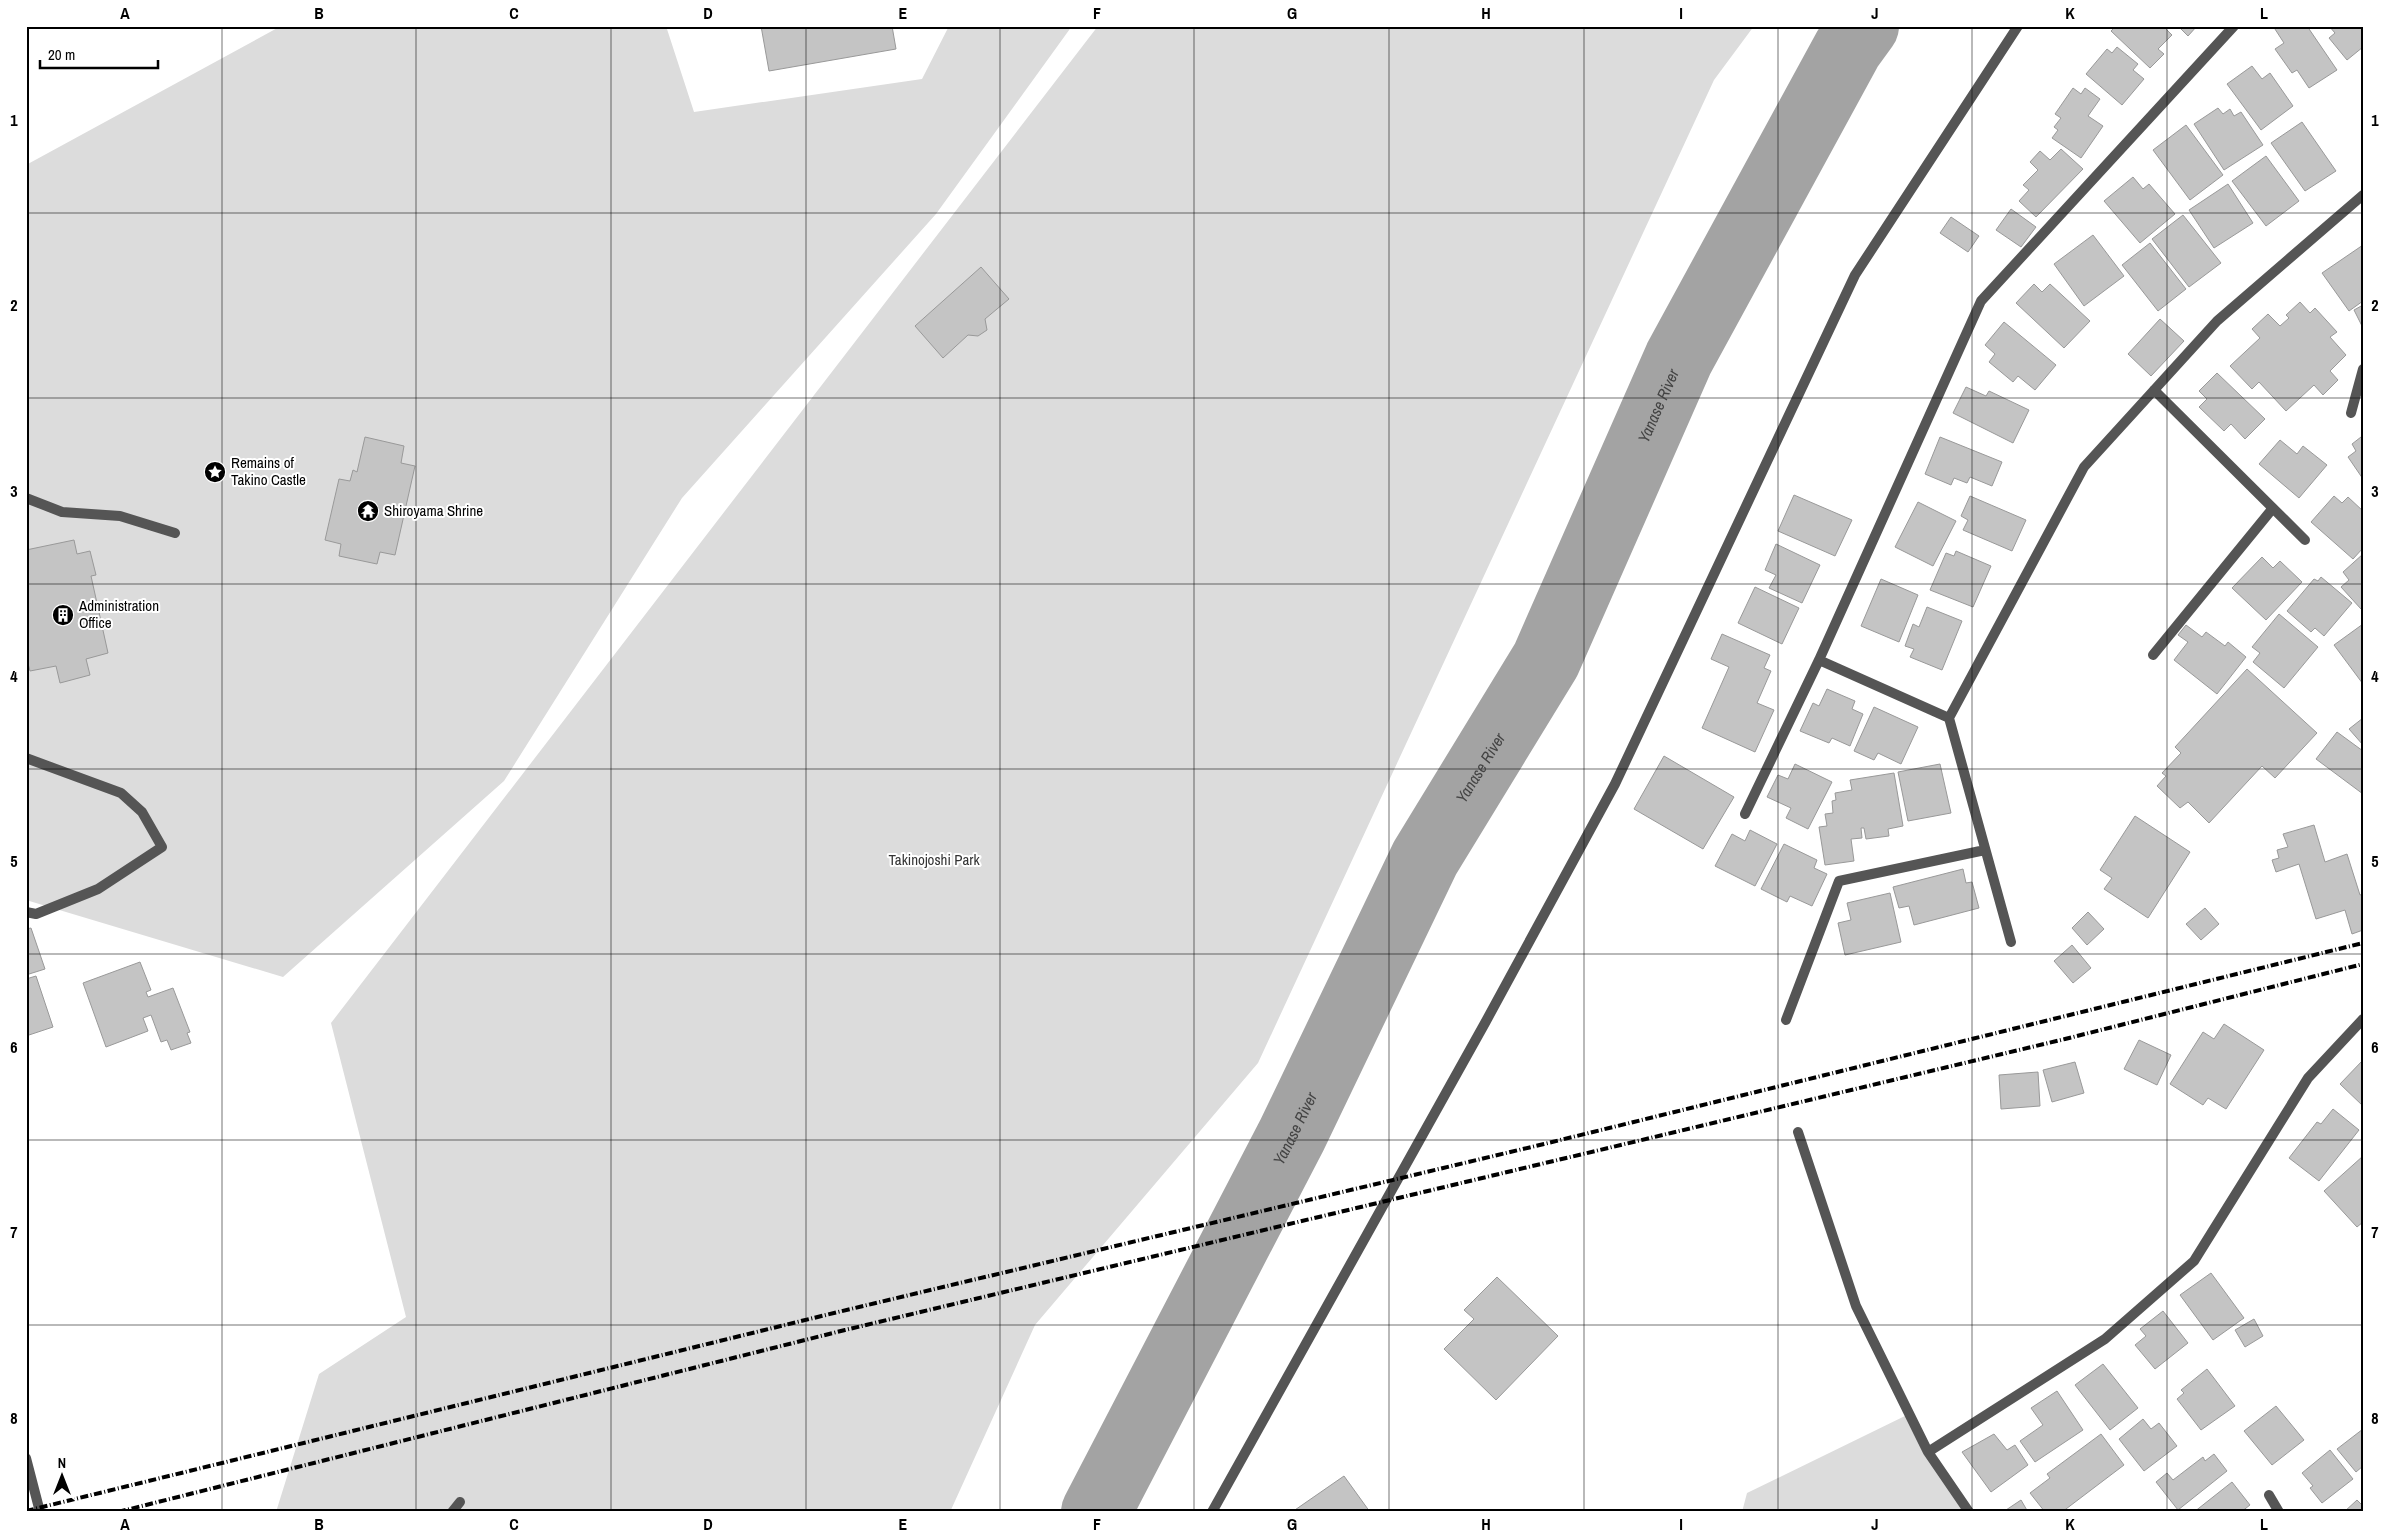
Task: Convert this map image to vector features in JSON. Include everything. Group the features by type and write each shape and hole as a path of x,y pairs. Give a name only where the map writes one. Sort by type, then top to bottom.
{"street":[{"path":"1212,1512 1485,1023 1615,784 1855,274 2018,26"},
{"path":"1746,814 1819,660 1981,301 2234,26"},
{"path":"2011,942 1950,718 2084,466 2217,321 2363,195"},
{"path":"2350,413 2363,369"},
{"path":"2154,390 2305,540"},
{"path":"26,498 62,512 120,516 174,533"},
{"path":"2153,655 2273,508"},
{"path":"1819,660 1950,718"},
{"path":"26,758 121,793 142,812 162,847 98,889 36,914 26,912"},
{"path":"1786,1020 1839,881 1985,850"},
{"path":"1928,1452 2105,1339 2194,1261 2308,1078 2363,1019"},
{"path":"1798,1132 1856,1306 1928,1452 1968,1512"},
{"path":"26,1458 40,1512"},
{"path":"2269,1495 2279,1512"},
{"path":"452,1512 460,1502"}],"green space":[{"path":"281,26 666,26 694,112 922,79 949,26 1072,26 936,214 682,498 504,781 283,977 26,900 26,165"},
{"name":"Takinojoshi Park","path":"1098,26 1754,26 1714,80 1258,1063 1035,1325 950,1512 276,1512 319,1374 406,1317 331,1023"},
{"path":"1909,1414 1969,1512 1742,1512 1747,1493"}],"building":[{"path":"761,26 892,26 896,49 769,71"},
{"path":"2116,26 2163,26 2172,35 2158,49 2164,54 2150,68 2111,31"},
{"path":"2178,26 2197,26 2188,36"},
{"path":"2273,26 2307,26 2337,70 2309,88 2297,70 2292,73 2275,49 2284,43"},
{"path":"2329,26 2363,26 2363,47 2347,60 2329,38 2335,33"},
{"path":"2117,47 2138,64 2133,70 2144,79 2122,105 2086,74 2107,49 2112,53"},
{"path":"2252,66 2262,79 2270,73 2293,106 2261,130 2227,84"},
{"path":"2073,88 2081,94 2085,88 2100,99 2088,116 2103,126 2081,158 2052,138 2058,130 2054,127 2061,118 2055,114"},
{"path":"2218,108 2223,114 2230,109 2234,116 2241,112 2263,145 2224,170 2194,124"},
{"path":"2302,122 2336,171 2305,191 2271,143"},
{"path":"2186,125 2223,175 2190,200 2153,150"},
{"path":"2061,149 2083,169 2036,217 2019,201 2029,190 2023,185 2038,170 2030,162 2040,151 2050,160"},
{"path":"2266,156 2299,201 2266,226 2232,181"},
{"path":"2133,177 2143,189 2149,184 2175,214 2140,243 2104,201"},
{"path":"2228,184 2253,223 2214,248 2189,210"},
{"path":"2011,209 2036,227 2021,247 1996,230"},
{"path":"2183,215 2221,263 2189,287 2152,239"},
{"path":"1951,217 1979,236 1968,252 1940,233"},
{"path":"2093,235 2124,276 2084,306 2054,264"},
{"path":"2150,243 2186,289 2158,311 2122,265"},
{"path":"2363,245 2363,301 2349,311 2322,273"},
{"path":"981,267 1009,299 985,319 987,330 978,336 968,335 943,358 915,326"},
{"path":"2034,284 2042,292 2050,284 2090,321 2064,348 2016,303"},
{"path":"2300,302 2310,313 2315,308 2337,332 2330,337 2346,355 2330,371 2338,380 2323,395 2314,385 2286,411 2259,382 2252,389 2230,366 2260,338 2252,329 2268,314 2280,326 2289,318 2286,315"},
{"path":"2363,305 2363,328 2354,310"},
{"path":"2160,319 2184,341 2151,376 2128,354"},
{"path":"2004,322 2056,365 2035,390 2018,376 2013,382 1989,362 1995,354 1985,345"},
{"path":"2217,373 2265,419 2245,439 2231,424 2224,431 2199,407 2207,399 2199,391"},
{"path":"1966,387 1986,396 1989,391 2029,410 2013,443 1953,413"},
{"name":"Shiroyama Shrine","path":"365,437 404,446 401,463 415,466 395,555 380,552 377,564 339,556 341,544 325,540 339,479 350,481 353,470 357,472"},
{"path":"1940,437 2002,462 1992,486 1970,477 1967,483 1954,478 1951,485 1925,474"},
{"path":"2361,437 2363,440 2363,479 2348,457 2356,451 2352,444"},
{"path":"2280,440 2297,454 2303,446 2327,465 2299,498 2259,464"},
{"path":"1794,495 1852,520 1835,556 1778,531"},
{"path":"1970,496 2026,520 2012,551 1963,530 1968,520 1961,516"},
{"path":"2334,496 2342,503 2348,497 2363,511 2363,548 2353,559 2311,522"},
{"path":"1918,502 1956,521 1933,566 1895,547"},
{"name":"Administration Office","path":"74,540 77,554 90,551 96,575 91,576 108,653 86,659 90,675 60,683 56,666 30,671 26,656 26,550"},
{"path":"1776,544 1820,565 1802,603 1769,588 1776,575 1765,570"},
{"path":"1956,551 1991,566 1973,607 1930,590 1946,553 1954,556"},
{"path":"2363,554 2363,607 2361,609 2341,587 2349,580 2343,572"},
{"path":"2262,557 2273,568 2280,561 2302,582 2266,620 2232,588"},
{"path":"2321,577 2352,603 2324,636 2315,628 2311,632 2287,611 2314,579 2318,581"},
{"path":"1881,579 1918,595 1899,642 1861,626"},
{"path":"1755,587 1799,608 1782,644 1738,623"},
{"path":"1927,607 1962,621 1942,670 1910,657 1914,649 1905,646 1913,624 1919,627"},
{"path":"2279,614 2318,647 2284,688 2253,662 2260,653 2252,647"},
{"path":"2363,624 2363,684 2334,645"},
{"path":"2186,625 2202,637 2206,632 2225,646 2228,642 2246,657 2217,694 2174,660 2188,642 2178,635"},
{"path":"1722,634 1770,655 1764,668 1771,671 1757,703 1774,710 1755,752 1702,728 1729,667 1711,659"},
{"path":"2247,669 2317,733 2275,778 2262,766 2209,823 2188,802 2180,808 2157,786 2166,776 2162,773 2181,753 2175,747"},
{"path":"1827,689 1855,701 1852,709 1863,714 1850,746 1832,738 1829,743 1800,731 1813,703 1819,706"},
{"path":"1874,707 1918,727 1901,764 1878,753 1874,760 1854,751"},
{"path":"2363,718 2363,745 2349,729"},
{"path":"2337,732 2363,751 2363,794 2316,759"},
{"path":"1664,756 1734,797 1703,849 1634,809"},
{"path":"1795,764 1832,782 1808,829 1786,818 1791,808 1767,797 1778,775 1788,779"},
{"path":"1940,764 1951,813 1908,821 1898,772"},
{"path":"1894,773 1903,826 1888,829 1889,836 1866,839 1864,828 1861,828 1862,838 1851,839 1854,861 1825,865 1819,827 1827,826 1825,814 1833,813 1832,801 1836,800 1835,793 1852,790 1850,780"},
{"path":"2135,816 2190,852 2148,918 2104,889 2112,878 2100,870"},
{"path":"2314,825 2325,862 2347,854 2360,895 2363,894 2363,930 2352,934 2345,910 2316,919 2299,864 2276,872 2272,860 2279,858 2277,850 2288,847 2283,834"},
{"path":"1750,830 1777,844 1755,886 1715,866 1732,834 1745,841"},
{"path":"1784,844 1817,860 1814,868 1827,874 1812,906 1790,896 1787,902 1761,889"},
{"path":"1963,869 1966,883 1972,882 1979,908 1914,925 1909,906 1899,908 1893,887"},
{"path":"1890,893 1901,942 1845,955 1838,923 1851,920 1847,903"},
{"path":"2205,908 2219,924 2201,940 2186,924"},
{"path":"2088,912 2104,929 2087,945 2072,928"},
{"path":"31,928 45,969 26,975 26,929"},
{"path":"2072,945 2091,968 2073,983 2054,961"},
{"path":"140,962 151,990 146,992 148,997 173,988 190,1032 187,1033 191,1043 171,1050 167,1040 161,1042 151,1015 143,1018 148,1031 106,1047 83,983"},
{"path":"36,976 53,1027 26,1036 26,979"},
{"path":"2224,1024 2264,1050 2226,1109 2208,1098 2203,1105 2170,1084 2203,1032 2214,1039"},
{"path":"2139,1040 2171,1055 2157,1085 2124,1069"},
{"path":"2363,1060 2363,1106 2340,1084"},
{"path":"2075,1062 2084,1093 2052,1102 2043,1070"},
{"path":"2038,1072 2040,1106 2001,1109 1999,1075"},
{"path":"2333,1109 2359,1130 2319,1181 2289,1158 2317,1122 2321,1124"},
{"path":"2363,1156 2363,1222 2357,1227 2324,1191"},
{"path":"2211,1273 2244,1318 2213,1340 2180,1295"},
{"path":"1497,1277 1558,1336 1496,1400 1444,1349 1474,1319 1464,1310"},
{"path":"2163,1311 2188,1343 2155,1369 2135,1345 2146,1336 2140,1329"},
{"path":"2254,1319 2263,1336 2245,1347 2235,1330"},
{"path":"2103,1364 2138,1408 2110,1430 2075,1385"},
{"path":"2207,1369 2235,1406 2201,1430 2177,1399 2184,1393 2181,1390"},
{"path":"2057,1391 2083,1430 2035,1462 2020,1441 2043,1425 2031,1408"},
{"path":"2276,1406 2304,1440 2272,1465 2244,1431"},
{"path":"2143,1419 2151,1429 2159,1423 2177,1446 2144,1471 2119,1439"},
{"path":"2363,1429 2363,1466 2356,1472 2337,1449"},
{"path":"1994,1434 2007,1450 2015,1445 2028,1465 1991,1492 1962,1452"},
{"path":"2101,1434 2124,1465 2062,1512 2045,1512 2030,1493 2050,1478 2047,1474"},
{"path":"2330,1450 2353,1479 2322,1503 2310,1488 2313,1486 2302,1473"},
{"path":"2214,1454 2227,1471 2178,1510 2156,1482 2167,1473 2173,1480 2203,1457 2205,1461"},
{"path":"1344,1476 1370,1512 1292,1512"},
{"path":"2232,1482 2250,1505 2241,1512 2194,1512"},
{"path":"2021,1500 2028,1512 2003,1512"},
{"path":"2357,1500 2363,1506 2363,1512 2344,1512"}],"waterway":[{"name":"Yanase River","path":"1096,1512 1292,1135 1425,858 1546,660 1679,358 1848,48 1864,26"}],"railway":[{"path":"26,1511 838,1312 1544,1144 2363,943"},
{"path":"118,1512 845,1330 2065,1039 2363,964"}],"place":[{"name":"Remains of Takino Castle","path":"215,472"},
{"name":"Shiroyama Shrine","path":"368,511"},
{"name":"Administration Office","path":"63,615"}]}
